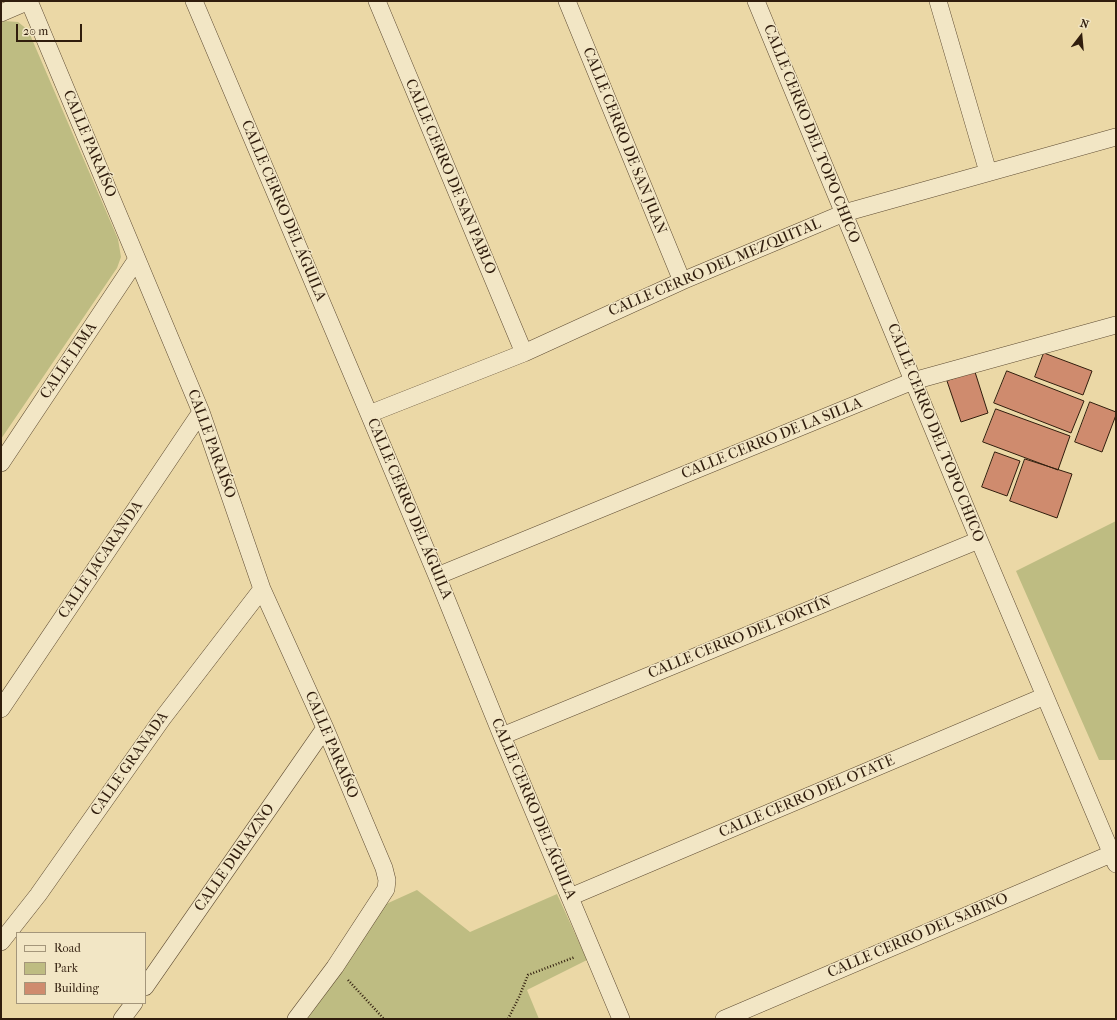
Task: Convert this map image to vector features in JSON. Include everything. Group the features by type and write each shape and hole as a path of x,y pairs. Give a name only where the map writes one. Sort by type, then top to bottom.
{"street":[{"path":"1,13 29,1"},
{"name":"CALLE PARAÍSO","path":"29,1 201,412 262,589 325,728 384,868 387,880 386,889 335,967"},
{"name":"CALLE CERRO DEL ÁGUILA","path":"194,1 437,576 502,736 621,1019"},
{"name":"CALLE CERRO DE SAN PABLO","path":"377,1 524,353"},
{"name":"CALLE CERRO DE SAN JUAN","path":"567,1 682,281"},
{"name":"CALLE CERRO DEL TOPO CHICO","path":"756,1 979,540 1114,859"},
{"path":"938,1 988,172"},
{"name":"CALLE CERRO DEL MEZQUITAL","path":"369,414 524,353 682,281 844,213 1116,137"},
{"name":"CALLE LIMA","path":"1,463 137,259"},
{"name":"CALLE CERRO DE LA SILLA","path":"437,576 913,381 1116,326"},
{"name":"CALLE JACARANDA","path":"1,708 201,412"},
{"name":"CALLE CERRO DEL FORTÍN","path":"502,736 979,540"},
{"name":"CALLE GRANADA","path":"1,942 38,895 162,719 262,589"},
{"name":"CALLE CERRO DEL OTATE","path":"570,897 1045,696"},
{"name":"CALLE DURAZNO","path":"146,986 325,728"},
{"name":"CALLE CERRO DEL SABINO","path":"724,1019 1114,859"},
{"path":"296,1019 335,967"},
{"path":"122,1019 133,1004"}],"path":[{"path":"508,1019 528,975 592,951"},
{"path":"335,967 384,1019"}],"green space":[{"path":"4,21 18,22 28,30 118,239 121,257 117,268 1,439 1,23"},
{"path":"1116,521 1116,760 1099,760 1016,571"},
{"path":"417,890 470,932 557,894 587,960 527,990 539,1019 307,1019 386,904"}],"building":[{"path":"1044,353 1092,371 1083,395 1035,377"},
{"path":"1007,371 1084,401 1071,433 994,403"},
{"path":"975,372 988,413 961,422 947,381"},
{"path":"1090,402 1116,412 1102,452 1075,442"},
{"path":"996,409 1070,436 1058,470 983,442"},
{"path":"995,452 1020,461 1007,496 982,487"},
{"path":"1025,459 1072,474 1057,518 1010,501"}]}
